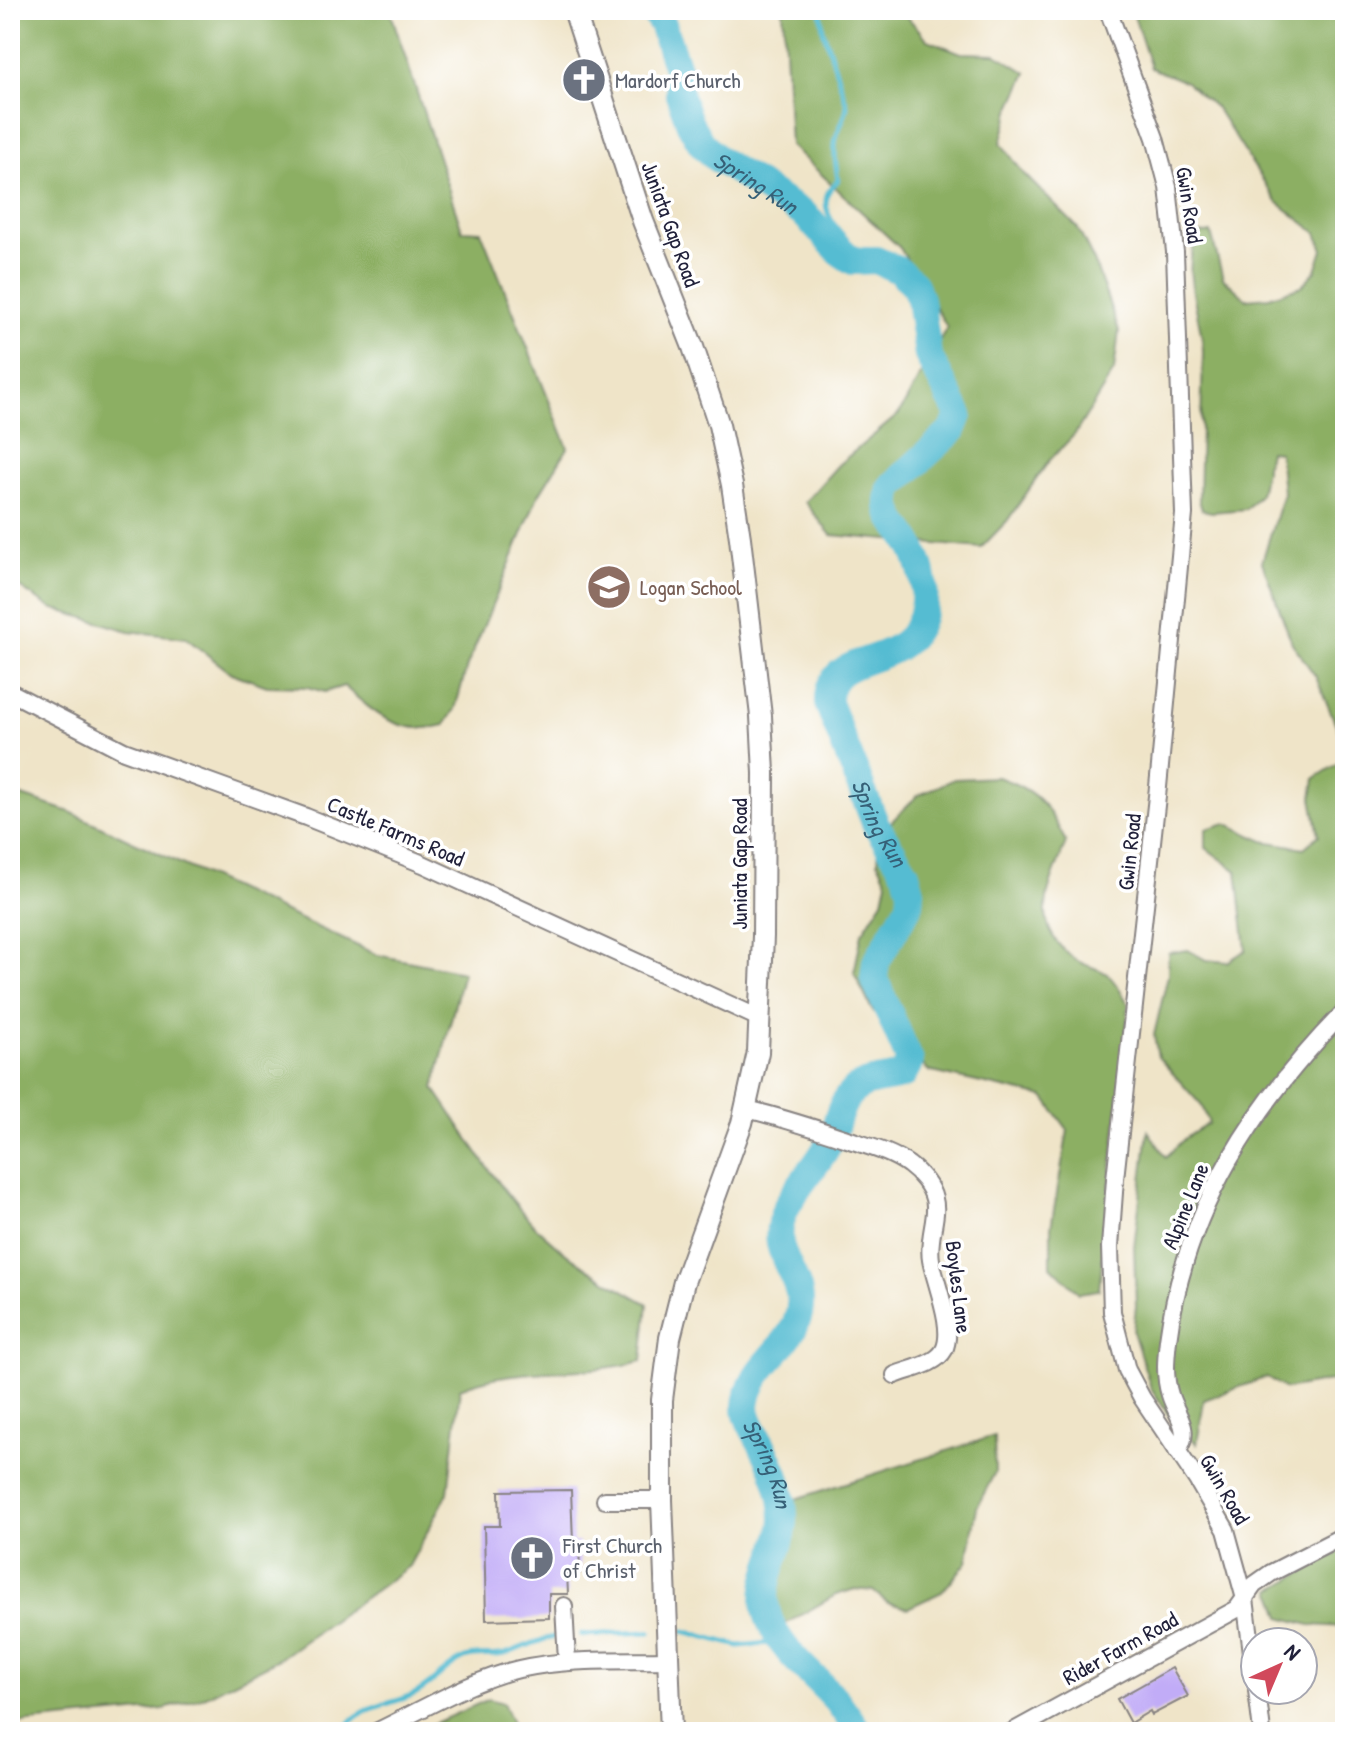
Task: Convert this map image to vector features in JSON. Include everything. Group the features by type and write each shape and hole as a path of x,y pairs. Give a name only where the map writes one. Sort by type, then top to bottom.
{"main road":[{"name":"Juniata Gap Road","path":"574,10 643,221 709,391 732,485 751,622 764,773 758,1052 746,1109 684,1282 670,1338 662,1400 662,1500 671,1732"}],"street":[{"name":"Gwin Road","path":"1108,10 1155,138 1168,187 1175,252 1184,514 1160,771 1115,1179 1110,1280 1118,1342 1127,1370 1226,1530 1245,1599 1249,1626"},
{"name":"Castle Farms Road","path":"10,692 124,751 306,817 423,864 761,1019"},
{"name":"Alpine Lane","path":"1177,1451 1184,1442 1184,1424 1170,1395 1165,1368 1178,1287 1194,1235 1213,1188 1250,1124 1302,1057 1345,1011"},
{"name":"Boyles Lane","path":"746,1109 787,1118 879,1150 909,1164 926,1183 934,1198 928,1242 944,1314 946,1340 943,1351 935,1359 895,1375"},
{"path":"605,1500 662,1500"},
{"name":"Rider Farm Road","path":"1012,1732 1237,1609 1254,1585 1271,1573 1345,1535"},
{"path":"564,1606 567,1661"},
{"path":"376,1732 493,1677 516,1670 567,1661 668,1660"},
{"path":"1259,1706 1262,1732"}],"green space":[{"path":"10,10 390,10 462,230 481,231 568,448 537,498 467,666 455,709 445,725 415,728 402,725 378,714 344,686 325,692 307,687 267,686 231,673 186,638 129,631 51,608 10,581"},
{"path":"783,10 901,10 928,40 961,53 996,54 1027,73 1011,107 1001,143 1024,174 1077,227 1094,261 1119,331 1114,371 1075,434 1049,461 1007,521 981,548 831,535 805,502 838,465 899,414 947,327 900,248 790,145"},
{"path":"1132,10 1345,10 1345,733 1339,732 1316,677 1292,643 1262,562 1283,493 1279,452 1269,451 1260,494 1246,509 1212,512 1202,510 1199,500 1203,353 1191,276 1194,246 1201,233 1211,233 1223,278 1246,299 1269,297 1302,286 1316,270 1323,250 1317,233 1277,202 1217,109 1186,82 1151,68"},
{"path":"1345,759 1345,1386 1336,1380 1285,1389 1267,1377 1204,1400 1197,1444 1168,1414 1151,1388 1133,1332 1136,1306 1134,1247 1148,1131 1166,1157 1184,1139 1209,1123 1202,1106 1158,1057 1154,1035 1168,975 1168,953 1188,950 1206,960 1227,962 1246,950 1237,871 1206,848 1206,829 1226,823 1263,841 1304,848 1319,835 1312,798 1315,778"},
{"path":"997,777 1022,787 1040,800 1066,842 1046,903 1050,931 1073,958 1110,977 1129,1004 1099,1290 1079,1293 1051,1266 1051,1227 1068,1130 1044,1097 928,1071 872,1010 854,973 862,933 883,900 887,881 878,862 879,842 888,825 917,796 954,779"},
{"path":"10,792 70,812 377,955 463,972 434,1088 493,1175 532,1223 572,1257 648,1304 642,1361 597,1369 504,1376 460,1388 448,1493 409,1566 279,1659 202,1698 164,1709 10,1724"},
{"path":"994,1436 995,1472 977,1507 967,1562 942,1592 908,1608 888,1603 873,1591 855,1589 836,1595 785,1624 770,1610 773,1541 789,1501"},
{"path":"1345,1549 1345,1627 1310,1625 1281,1617 1272,1590"},
{"path":"489,1699 503,1703 516,1732 415,1732"}],"building":[{"name":"First Church of Christ","path":"571,1490 573,1542 579,1542 580,1573 567,1573 568,1594 549,1594 549,1618 486,1620 484,1526 500,1526 499,1491"},
{"path":"1172,1668 1188,1696 1152,1715 1150,1711 1130,1723 1117,1699"}],"waterway":[{"name":"Spring Run","path":"652,10 662,24 678,71 679,94 701,143 716,158 805,215 841,253 853,261 876,260 898,270 913,283 920,299 928,355 959,415 953,430 891,487 890,510 913,548 921,569 924,603 918,625 908,639 894,649 838,675 830,686 828,703 876,825 906,873 911,891 910,904 876,962 874,978 910,1061 903,1075 868,1083 851,1093 823,1153 789,1202 780,1228 780,1243 798,1290 800,1311 791,1333 753,1383 746,1406 749,1421 774,1472 784,1509 782,1532 765,1593 769,1619 782,1643 838,1702 859,1732"},
{"path":"821,10 823,30 847,105 835,143 838,180 828,193 827,211 857,249 853,261"},
{"path":"684,1631 739,1646 781,1642"},
{"path":"581,1635 650,1632"},
{"path":"346,1729 365,1711 418,1692 465,1658 503,1654 554,1637"}],"place":[{"name":"Mardorf Church","path":"584,80"},
{"name":"Logan School","path":"609,587"},
{"name":"First Church of Christ","path":"532,1558"}]}
